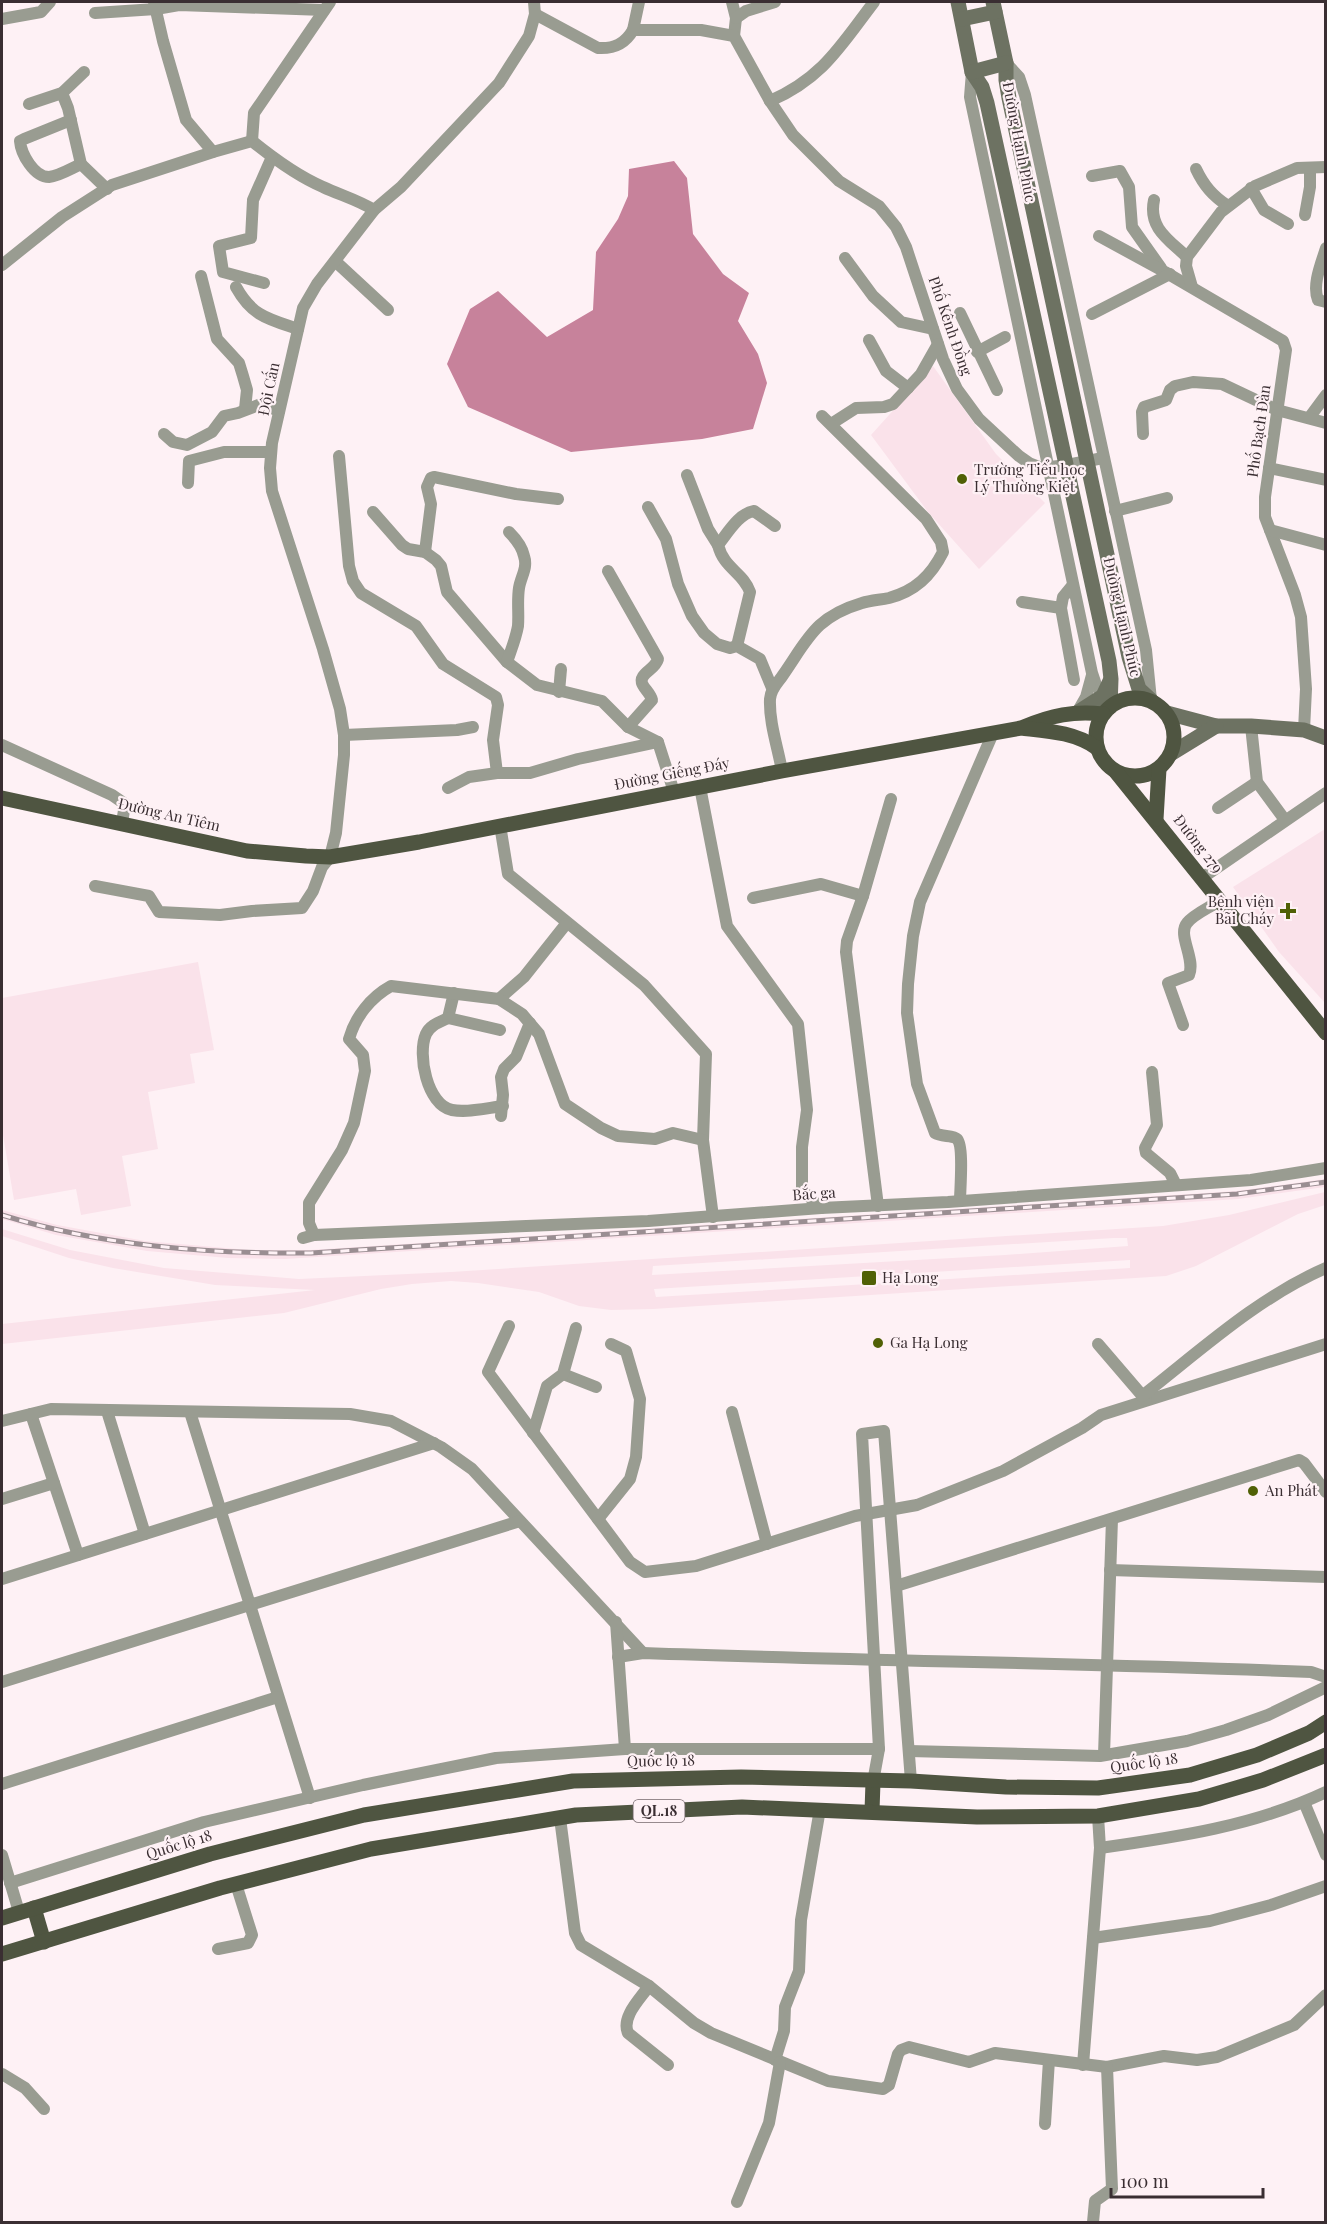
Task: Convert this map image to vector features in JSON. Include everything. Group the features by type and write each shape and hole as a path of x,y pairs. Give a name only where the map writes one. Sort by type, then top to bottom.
{"main road":[{"name":"Đường Hạnh Phúc","path":"958,2 972,72 982,87 987,103 1111,679 1105,706"},
{"name":"Đường Hạnh Phúc","path":"994,7 1006,63 1009,98 1129,657 1139,689 1151,700"},
{"path":"962,19 994,7"},
{"path":"972,72 1006,63"},
{"path":"1172,753 1175,733 1173,722 1167,713 1151,700 1129,698 1105,706 1098,724 1097,748 1101,758 1116,771 1127,776 1149,774 1159,769 1172,753 1216,726"},
{"name":"Đường Giếng Đáy","path":"1022,729 1040,720 1105,706"},
{"path":"1167,713 1216,726 1304,730 1326,738"},
{"name":"Đường Giếng Đáy","path":"330,856 419,842 782,771 993,733 1022,729 1057,732 1084,739 1097,748"},
{"name":"Đường 279","path":"1156,819 1159,769"},
{"name":"Đường 279","path":"1116,771 1326,1033"},
{"name":"Đường An Tiêm","path":"2,798 247,851 330,856"},
{"name":"Quốc lộ 18","path":"2,1918 210,1854 364,1815 573,1781 741,1777 873,1782 911,1781 1006,1787 1098,1788 1190,1775 1257,1755 1309,1733 1326,1722"},
{"name":"QL.18","path":"2,1954 236,1884 370,1849 576,1815 742,1807 977,1817 1098,1816 1198,1798 1263,1780 1326,1755"},
{"path":"872,1811 873,1782"},
{"path":"26,1910 44,1942"}],"street":[{"path":"2,19 40,12 50,2"},
{"path":"534,8 598,48 607,49 620,45 633,30 639,2"},
{"path":"633,30 701,30 734,36 736,18 732,2"},
{"path":"736,18 775,2"},
{"path":"770,101 790,93 829,62 874,2"},
{"path":"155,5 186,120 213,152"},
{"path":"95,13 155,5 327,6"},
{"path":"252,141 254,113 327,6"},
{"name":"Đội Cấn","path":"95,886 149,896 159,912 220,915 252,910 302,908 313,891 322,867 330,856 336,833 344,735 340,708 323,649 272,491 270,468 279,411 303,308 317,284 374,210 401,187 499,83 529,36 534,8"},
{"name":"Phố Kênh Đồng","path":"734,36 770,101 793,135 838,181 879,206 896,227 906,247 938,344 957,389 979,419 1029,463 1042,468 1049,467"},
{"name":"Đường Hạnh Phúc","path":"1006,63 1019,77 1025,95 1146,650 1151,700"},
{"path":"29,104 62,93 84,72"},
{"name":"Đường Hạnh Phúc","path":"972,72 969,97 1049,467 1072,586 1092,674 1105,706"},
{"path":"62,93 81,164 107,189"},
{"path":"71,120 24,139 20,141 20,145 28,162 44,176 53,176 81,164"},
{"path":"2,265 62,217 112,185 252,141"},
{"path":"252,141 272,157 322,187 357,200 374,210"},
{"path":"264,283 223,272 219,246 251,238 253,200 272,157"},
{"path":"1192,287 1186,266 1187,257 1221,212 1251,188 1269,178 1297,168 1326,167"},
{"path":"1305,215 1310,187 1310,168"},
{"path":"1196,169 1203,184 1213,196 1228,206"},
{"path":"1092,176 1120,171 1129,187 1132,227 1167,273 1092,314"},
{"path":"1251,188 1264,210 1288,224"},
{"path":"1154,200 1151,213 1153,220 1161,232 1187,257"},
{"name":"Phố Bạch Đàn","path":"1099,236 1283,341 1286,350 1269,468 1265,517 1295,595 1301,617 1305,690 1304,730"},
{"path":"1326,248 1317,277 1316,293 1317,299 1326,302"},
{"path":"846,258 873,296 901,322 933,329"},
{"path":"334,261 388,310"},
{"path":"201,276 217,339 238,363 243,376 247,390 245,409"},
{"path":"236,286 244,301 257,313 298,329"},
{"path":"960,313 997,390"},
{"path":"977,352 1005,337"},
{"path":"869,340 886,371 908,388"},
{"path":"782,771 771,717 770,697 772,688 783,676 799,648 820,623 861,603 890,597 911,589 927,578 943,552 941,542 926,519 826,420 856,408 884,407 893,404 921,374 938,344"},
{"path":"1143,434 1142,411 1144,407 1167,400 1170,390 1175,386 1193,382 1222,384 1277,410 1326,423"},
{"path":"1309,418 1326,395"},
{"path":"164,434 173,442 187,445 212,432 224,416 261,404 279,411"},
{"path":"188,483 189,461 224,452 272,452"},
{"path":"339,456 345,542 353,581 361,593 417,626 443,664 496,698 498,705 493,740 497,773"},
{"path":"1049,467 1103,458"},
{"path":"1269,468 1326,480"},
{"path":"687,475 708,529 718,545 721,558 747,584 750,592 737,646"},
{"path":"425,552 431,504 427,487 431,478 516,494 558,499"},
{"path":"1115,511 1167,498"},
{"path":"648,507 666,539 678,584 692,616 704,633 717,644 730,648 737,646 760,659 772,688"},
{"path":"718,545 738,520 750,511 754,511 775,526"},
{"path":"373,512 402,545 408,549 425,552 436,560 441,566 447,592 507,662 537,685 602,701 628,727 658,742 674,792"},
{"path":"1270,530 1326,545"},
{"path":"507,662 518,624 517,604 520,584 526,567 525,556 518,540 509,532"},
{"path":"608,572 658,659 658,663 641,678 642,685 650,692 652,700 628,727"},
{"path":"1072,586 1063,597 1061,608 1074,680"},
{"path":"1022,602 1061,608"},
{"path":"559,692 561,669"},
{"path":"1077,712 1086,697 1092,674"},
{"path":"1251,726 1257,782 1285,820"},
{"path":"344,735 457,730 473,727"},
{"path":"960,1201 961,1163 958,1141 956,1138 941,1137 935,1133 917,1084 908,1013 908,984 920,902 993,733"},
{"path":"448,788 470,777 497,773 530,773 578,759 658,742"},
{"path":"2,745 112,795 125,804 122,823"},
{"path":"1218,808 1257,782"},
{"path":"700,787 727,926 798,1024 807,1110 802,1148 802,1190 821,1208"},
{"path":"1203,878 1326,794"},
{"path":"878,1206 846,952 847,941 863,896 891,799"},
{"path":"500,825 508,874 566,924 644,985 706,1054 703,1140 713,1217"},
{"path":"753,898 821,884 863,896"},
{"path":"1183,1025 1168,983 1189,975 1192,968 1184,927 1219,901"},
{"path":"499,999 524,977 566,924"},
{"name":"Bắc ga","path":"454,993 391,986 379,993 354,1023 349,1039 363,1055 366,1071 354,1123 342,1150 309,1203 309,1236 713,1217 821,1208 960,1201 1251,1180 1326,1168"},
{"path":"448,1018 454,993 499,999 522,1014 539,1034 565,1104 601,1128 618,1136 655,1140 673,1133 703,1140"},
{"path":"500,1030 448,1018 434,1024 426,1035 423,1068 435,1100 450,1110 502,1111 501,1077 504,1069 516,1057 530,1023"},
{"path":"1152,1072 1157,1125 1144,1148 1146,1153 1170,1173 1176,1185"},
{"path":"1144,1398 1262,1302 1296,1281 1326,1268"},
{"path":"509,1326 488,1372 630,1562 645,1572 696,1566 867,1514 917,1505 1003,1472 1101,1415 1144,1398 1326,1344"},
{"path":"533,1433 547,1386 563,1374 576,1328"},
{"path":"598,1519 630,1479 636,1458 640,1399 626,1351 611,1344"},
{"path":"1098,1344 1144,1398"},
{"path":"563,1374 596,1387"},
{"path":"2,1421 51,1409 350,1414 391,1421 434,1443 472,1469 643,1653"},
{"path":"107,1411 145,1534"},
{"path":"190,1412 310,1798"},
{"path":"732,1412 767,1544"},
{"path":"31,1414 78,1555"},
{"path":"873,1782 879,1749 862,1434 884,1431 911,1781"},
{"path":"2,1579 434,1443"},
{"path":"896,1586 1299,1460 1304,1463 1326,1492"},
{"path":"2,1499 54,1483"},
{"path":"1104,1755 1112,1519"},
{"path":"2,1682 520,1521"},
{"path":"1110,1570 1326,1577"},
{"path":"616,1622 625,1749"},
{"path":"618,1657 643,1653 1107,1666 1311,1672 1326,1677"},
{"path":"909,1751 1055,1756 1104,1755 1187,1741 1226,1730 1268,1715 1326,1687"},
{"path":"2,1784 278,1697"},
{"path":"10,1883 204,1822 496,1758 625,1749 879,1749"},
{"path":"1100,1848 1180,1837 1210,1830 1304,1802 1326,1792"},
{"path":"1304,1802 1326,1855"},
{"path":"737,2202 767,2129 784,2031 785,2007 799,1971 801,1920 820,1809"},
{"path":"1083,2065 1100,1848 1098,1816"},
{"path":"560,1818 578,1940 586,1950 649,1986 685,2016 711,2033 828,2081 879,2089 889,2085 898,2054 909,2047 969,2062 995,2053 1107,2067 1164,2056 1197,2060 1217,2057 1294,2025 1326,1995"},
{"path":"2,1855 10,1883 26,1910"},
{"path":"218,1949 248,1943 251,1940 252,1935 236,1884"},
{"path":"1093,1938 1210,1921 1271,1905 1326,1886"},
{"path":"649,1986 626,2020 626,2029 668,2065"},
{"path":"1045,2124 1049,2060"},
{"path":"1093,2223 1095,2200 1112,2189 1107,2067"},
{"path":"2,2074 25,2088 44,2109"}],"shaded area":[{"path":"674,161 687,178 693,234 723,274 749,293 738,321 758,354 767,383 753,429 702,439 571,452 468,407 447,364 470,309 498,291 547,337 593,310 596,252 618,219 628,196 629,169"},
{"name":"Trường Tiểu học Lý Thường Kiệt","path":"933,366 996,454 1045,503 979,569 928,512 871,435"},
{"name":"Bệnh viện Bãi Cháy","path":"1325,829 1325,1003 1279,952 1233,887"},
{"path":"198,962 214,1050 190,1054 195,1083 148,1092 158,1149 122,1156 131,1206 81,1215 76,1189 14,1200 2,1129 2,998"},
{"path":"1325,1179 1325,1187 1238,1199 285,1259 228,1258 147,1251 56,1235 2,1219 2,1210 57,1225 145,1241 249,1250 310,1250 1236,1191"},
{"path":"1325,1192 1325,1205 1298,1214 1196,1266 1166,1276 611,1310 579,1306 539,1292 451,1281 381,1289 284,1313 2,1344 2,1324 315,1290 215,1285 113,1268 69,1258 2,1236 2,1229 70,1250 164,1268 299,1279 451,1272 1163,1226 1229,1215","holes":["1127,1238 1128,1246 652,1275 653,1266","1130,1260 1130,1268 656,1297 654,1289"]}],"railway":[{"path":"2,1215 78,1234 155,1246 233,1252 311,1253 1237,1194 1326,1182"}],"place":[{"name":"Trường Tiểu học Lý Thường Kiệt","path":"962,479"},
{"name":"Bệnh viện Bãi Cháy","path":"1288,911"},
{"name":"Hạ Long","path":"869,1278"},
{"name":"Ga Hạ Long","path":"878,1343"},
{"name":"An Phát","path":"1253,1491"}]}
